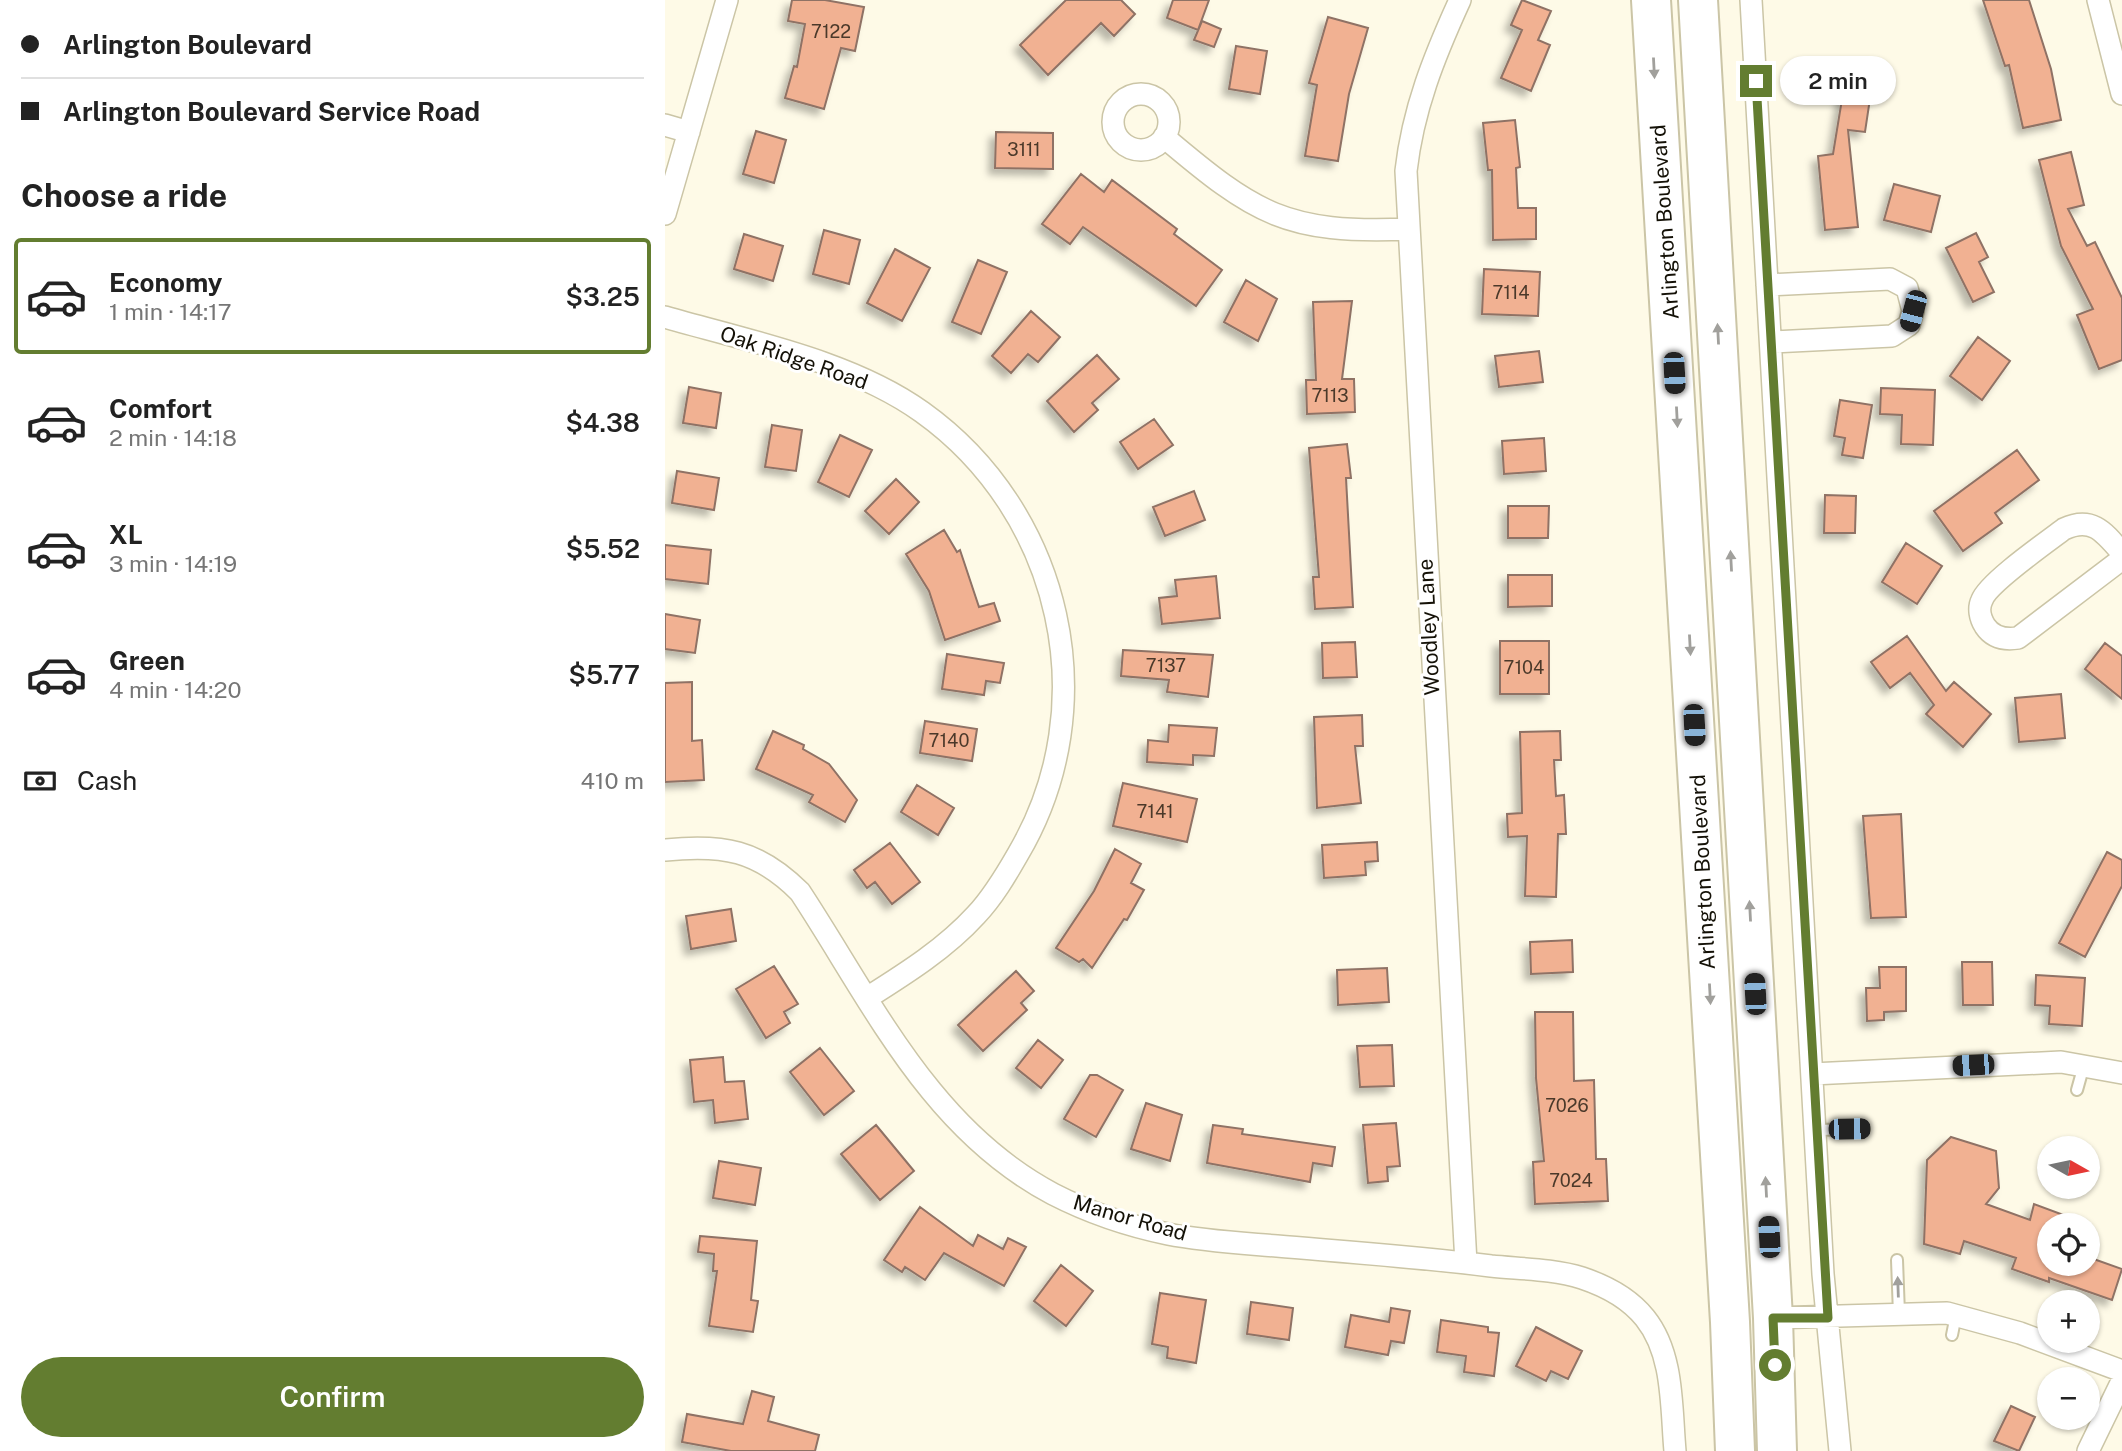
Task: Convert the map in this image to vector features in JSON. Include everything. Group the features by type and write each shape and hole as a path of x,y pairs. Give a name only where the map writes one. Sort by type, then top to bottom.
{"highway":[{"name":"Arlington Boulevard","path":"1651,0 1726,1251 1735,1451"},
{"path":"1698,0 1773,1318 1777,1451"},
{"path":"1726,1251 1748,1306 1760,1317 1773,1318"}],"street":[{"path":"665,214 727,0"},
{"name":"Woodley Lane","path":"1460,0 1422,88 1411,131 1406,171 1466,1263"},
{"path":"1751,0 1815,1130 1840,1451"},
{"path":"2098,0 2122,94"},
{"path":"665,125 689,132"},
{"path":"1164,137 1238,196 1285,220 1352,231 1408,229"},
{"path":"1767,285 1889,279 1907,288 1913,311 1909,324 1892,336 1771,342"},
{"name":"Oak Ridge Road","path":"665,317 858,376 921,411 975,458 1010,502 1027,531 1051,587 1064,657 1065,699 1060,746 1048,791 1034,828 1003,881 977,914 914,968 867,998"},
{"path":"2122,553 2101,529 2092,524 2077,523 2064,529 1987,591 1979,610 1981,620 1986,629 1998,638 2018,638 2122,559"},
{"name":"Manor Road","path":"665,850 709,846 735,850 760,860 783,874 800,892 908,1065 940,1105 977,1142 1013,1170 1054,1195 1101,1214 1167,1234 1578,1276 1604,1286 1627,1300 1643,1315 1661,1345 1670,1384 1675,1451"},
{"path":"1812,1074 2029,1062 2084,1065 2122,1073"},
{"path":"1773,1318 1899,1314 1954,1325 2019,1333 2122,1371"},
{"path":"2088,1451 2122,1381"}],"lane":[{"path":"2077,1090 2084,1065"},
{"path":"1815,1130 1864,1129"},
{"path":"1897,1260 1899,1314"}],"building":[{"path":"792,0 825,0 864,7 855,51 841,48 824,109 785,98 794,66 797,67 805,24 788,21"},
{"path":"1066,0 1121,0 1135,14 1114,36 1101,23 1048,75 1020,45"},
{"path":"1173,0 1209,0 1198,30 1167,18"},
{"path":"1522,0 1551,11 1538,40 1550,45 1531,91 1501,78 1522,30 1511,25"},
{"path":"1983,0 2029,0 2051,69 2061,120 2023,128 2009,65 2005,66"},
{"path":"1328,17 1368,28 1349,94 1338,161 1305,156 1317,85 1309,83"},
{"path":"1202,21 1221,29 1214,47 1194,40"},
{"path":"1236,46 1267,51 1260,94 1229,89"},
{"path":"1844,87 1871,92 1865,132 1848,130 1858,227 1825,230 1818,156 1833,154"},
{"path":"1515,120 1520,167 1516,168 1518,208 1536,208 1536,239 1493,240 1492,170 1488,170 1483,123"},
{"path":"756,131 786,140 774,183 743,174"},
{"path":"996,132 1053,133 1053,169 995,168"},
{"path":"2071,152 2084,205 2068,209 2087,246 2095,242 2122,298 2122,360 2099,369 2077,315 2093,309 2061,246 2039,160"},
{"path":"1081,174 1104,192 1112,180 1177,229 1174,234 1222,270 1196,306 1083,227 1070,244 1042,224"},
{"path":"1894,184 1940,196 1931,232 1884,220"},
{"path":"824,230 860,240 849,284 813,274"},
{"path":"1976,233 1988,257 1979,262 1994,292 1973,302 1946,248"},
{"path":"744,234 783,246 773,281 734,269"},
{"path":"895,249 930,268 902,321 867,303"},
{"path":"978,260 1007,272 981,334 952,322"},
{"path":"1484,269 1540,272 1538,316 1482,314"},
{"path":"1246,280 1277,299 1258,341 1224,322"},
{"path":"1352,301 1342,379 1354,379 1355,412 1307,414 1306,380 1316,380 1313,302"},
{"path":"1031,311 1060,337 1038,362 1028,354 1011,373 992,356"},
{"path":"1978,337 2010,361 1982,400 1950,376"},
{"path":"1539,351 1543,382 1499,387 1495,356"},
{"path":"1097,355 1119,379 1092,403 1098,410 1074,432 1047,401"},
{"path":"689,387 721,393 716,428 683,423"},
{"path":"1881,388 1935,390 1933,445 1901,444 1902,415 1880,414"},
{"path":"1840,400 1872,405 1863,458 1842,455 1845,438 1834,436"},
{"path":"1154,419 1173,445 1138,469 1120,442"},
{"path":"772,425 802,430 796,471 765,467"},
{"path":"840,435 872,450 849,497 818,482"},
{"path":"1544,438 1546,471 1504,474 1502,441"},
{"path":"1347,444 1351,478 1346,478 1353,607 1315,609 1313,577 1319,577 1309,448"},
{"path":"2017,450 2039,480 1995,513 2002,523 1963,551 1934,511"},
{"path":"677,471 719,478 714,510 672,503"},
{"path":"896,479 919,502 889,534 865,511"},
{"path":"1194,491 1205,520 1165,536 1153,507"},
{"path":"1825,495 1856,496 1855,533 1824,533"},
{"path":"1508,506 1549,506 1548,538 1508,538"},
{"path":"944,530 957,552 960,550 979,607 994,603 1000,621 945,640 929,591 906,554"},
{"path":"1906,543 1942,566 1917,604 1882,582"},
{"path":"665,545 711,550 708,584 665,579"},
{"path":"1508,575 1552,575 1552,606 1508,607"},
{"path":"1216,576 1220,618 1162,624 1159,598 1177,596 1175,580"},
{"path":"665,614 700,620 695,653 665,649"},
{"path":"1907,636 1946,691 1954,682 1991,714 1963,747 1926,714 1934,705 1910,673 1890,688 1871,662"},
{"path":"1500,641 1549,641 1549,694 1500,694"},
{"path":"1355,642 1357,677 1323,678 1322,643"},
{"path":"2105,643 2122,656 2122,699 2085,669"},
{"path":"1123,650 1213,655 1208,697 1167,692 1169,680 1121,676"},
{"path":"947,654 1004,663 1000,683 986,681 984,695 942,689"},
{"path":"692,682 692,741 702,740 704,780 665,782 665,683"},
{"path":"2061,694 2065,738 2019,742 2015,698"},
{"path":"1362,715 1363,746 1355,746 1361,803 1317,808 1314,717"},
{"path":"925,721 977,729 972,761 920,753"},
{"path":"1169,725 1217,728 1214,756 1193,755 1193,765 1147,762 1148,740 1168,742"},
{"path":"773,731 804,745 803,749 829,764 857,800 845,822 809,802 813,795 756,769"},
{"path":"1560,731 1561,760 1554,760 1556,796 1564,795 1566,834 1558,834 1556,897 1525,896 1527,836 1508,837 1507,814 1522,813 1520,732"},
{"path":"1123,783 1197,799 1187,842 1113,826"},
{"path":"917,785 954,808 938,835 901,812"},
{"path":"1901,814 1906,917 1871,918 1863,816"},
{"path":"1377,842 1378,861 1365,862 1366,875 1324,878 1322,845"},
{"path":"890,843 920,882 892,904 875,882 867,888 854,870"},
{"path":"1115,849 1141,864 1131,883 1144,890 1127,920 1124,919 1092,968 1083,959 1079,962 1056,948 1094,891"},
{"path":"2107,852 2122,860 2122,886 2085,957 2059,943"},
{"path":"731,909 736,941 691,949 686,916"},
{"path":"1572,940 1573,972 1531,974 1530,942"},
{"path":"1962,962 1992,962 1993,1005 1963,1005"},
{"path":"774,966 798,1004 784,1012 790,1023 766,1038 736,989"},
{"path":"1879,967 1906,967 1906,1011 1884,1012 1884,1020 1867,1021 1866,988 1880,988"},
{"path":"1387,968 1389,1002 1338,1005 1337,970"},
{"path":"1016,971 1034,991 1021,1003 1027,1010 983,1051 958,1025"},
{"path":"2036,975 2085,978 2082,1026 2049,1024 2050,1006 2035,1005"},
{"path":"1535,1012 1573,1012 1574,1081 1594,1080 1596,1159 1606,1159 1608,1201 1535,1204 1533,1162 1544,1161 1536,1078"},
{"path":"1038,1040 1063,1060 1041,1088 1016,1068"},
{"path":"1392,1045 1394,1086 1360,1087 1357,1046"},
{"path":"820,1048 854,1091 824,1115 790,1072"},
{"path":"723,1057 725,1082 744,1081 748,1119 715,1123 713,1100 694,1102 690,1060"},
{"path":"1090,1075 1097,1075 1123,1090 1096,1137 1064,1119"},
{"path":"1146,1103 1182,1115 1170,1161 1131,1149"},
{"path":"1396,1123 1400,1166 1387,1167 1388,1181 1368,1183 1363,1125"},
{"path":"876,1125 914,1171 880,1200 841,1154"},
{"path":"1213,1125 1243,1129 1242,1134 1335,1147 1332,1166 1313,1163 1310,1182 1207,1163"},
{"path":"1951,1137 1996,1151 1999,1188 1986,1204 2030,1220 2034,1204 2058,1213 2037,1213 2037,1276 2100,1276 2100,1261 2122,1269 2112,1300 2100,1296 2100,1290 2083,1290 2049,1278 2049,1282 2012,1269 2016,1258 1964,1241 1960,1254 1924,1244 1927,1160"},
{"path":"719,1161 761,1168 755,1205 713,1198"},
{"path":"920,1207 973,1246 978,1235 1003,1249 1008,1238 1026,1247 1004,1286 944,1253 925,1280 905,1267 902,1272 884,1260"},
{"path":"700,1236 757,1241 751,1300 758,1301 753,1332 709,1326 717,1271 713,1271 714,1254 698,1252"},
{"path":"1061,1265 1093,1291 1066,1326 1034,1301"},
{"path":"1160,1293 1206,1300 1196,1363 1167,1358 1168,1347 1152,1344"},
{"path":"1251,1302 1293,1308 1289,1340 1247,1334"},
{"path":"1391,1308 1410,1311 1404,1343 1391,1341 1388,1355 1345,1347 1351,1315 1389,1322"},
{"path":"1441,1320 1488,1327 1488,1332 1499,1333 1494,1376 1464,1372 1466,1356 1437,1352"},
{"path":"1536,1327 1582,1351 1568,1379 1551,1371 1546,1381 1516,1366"},
{"path":"752,1391 774,1397 768,1421 819,1435 815,1451 731,1451 682,1442 687,1414 743,1424"},
{"path":"2011,1406 2035,1417 2019,1451 1994,1441"}],"route":[{"path":"1756,81 1823,1274 1828,1318 1773,1318 1775,1365"}]}
